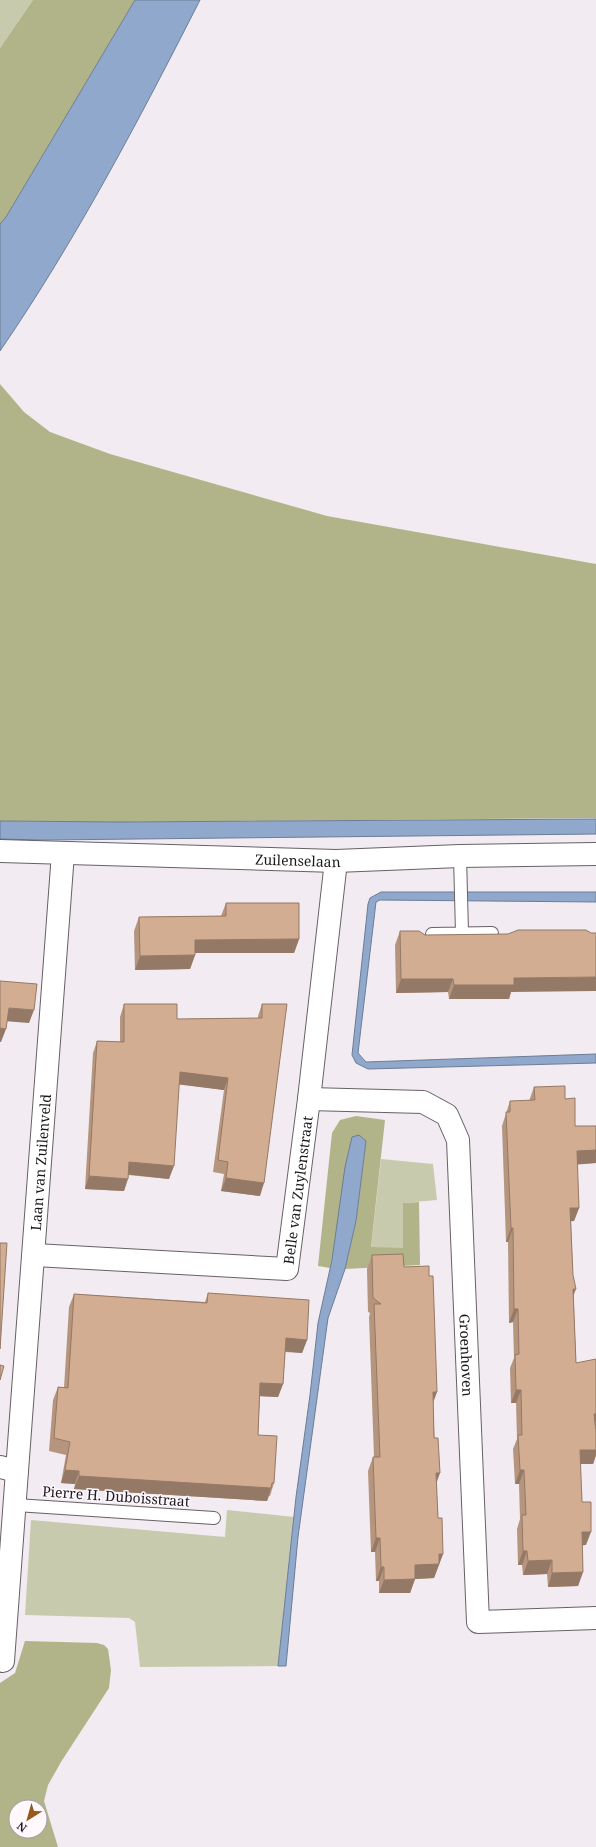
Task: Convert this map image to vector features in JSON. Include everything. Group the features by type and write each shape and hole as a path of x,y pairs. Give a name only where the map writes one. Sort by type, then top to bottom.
{"street":[{"name":"Zuilenselaan","path":"0,851 336,861 460,856 596,854"},
{"name":"Laan van Zuilenveld","path":"3,1661 16,1505 9,1469 35,1255 63,853"},
{"name":"Belle van Zuylenstraat","path":"35,1255 287,1269 309,1099 336,861"},
{"name":"Groenhoven","path":"309,1099 423,1102 447,1115 458,1140 478,1622 596,1618"}],"lane":[{"path":"460,856 462,933"},
{"path":"432,934 492,932"},
{"name":"Pierre H. Duboisstraat","path":"16,1505 214,1518"}],"green space":[{"path":"0,0 33,0 0,48"},
{"path":"33,0 135,0 6,217 0,224 0,48"},
{"path":"0,384 24,412 50,432 110,454 327,516 596,564 596,818 121,822 0,821"},
{"path":"356,1116 385,1120 371,1247 403,1248 403,1203 419,1202 420,1265 345,1269 356,1221 366,1141 359,1135 330,1268 318,1266 332,1133 340,1120"},
{"path":"381,1159 433,1164 437,1200 403,1203 403,1248 371,1248"},
{"path":"227,1510 294,1517 278,1666 140,1667 135,1622 129,1618 25,1615 31,1520 225,1537"},
{"path":"25,1641 97,1643 104,1645 108,1649 111,1670 109,1688 61,1762 48,1785 44,1799 8,1799 8,1839 48,1839 48,1814 58,1847 0,1847 0,1683 15,1673"}],"water":[{"path":"135,0 200,0 130,135 81,223 28,309 0,351 0,224 6,217"},
{"path":"596,819 596,834 45,840 0,839 0,821 121,822"},
{"path":"381,892 596,892 596,902 380,900 376,902 358,1053 366,1062 596,1054 596,1063 368,1069 356,1063 352,1055 368,904 370,898"},
{"path":"359,1135 366,1141 356,1221 345,1269 328,1318 298,1537 286,1666 278,1666 296,1497 318,1323 332,1260 345,1167 352,1137"}],"building":[{"path":"226,903 299,903 299,939 195,940 195,955 140,956 139,917 226,916"},
{"path":"518,930 586,930 591,933 596,933 596,977 514,978 514,985 454,985 453,979 401,979 400,931 419,931 425,935 508,934"},
{"path":"0,981 37,984 34,1010 9,1008 6,1029 0,1028"},
{"path":"124,1004 177,1004 177,1019 262,1018 262,1004 287,1004 264,1183 226,1178 228,1162 218,1160 228,1078 180,1072 174,1166 129,1162 128,1179 89,1176 97,1041 124,1042"},
{"path":"565,1086 565,1099 575,1098 575,1126 596,1126 596,1150 577,1151 579,1208 570,1208 573,1275 576,1289 573,1289 576,1363 596,1359 596,1414 594,1414 596,1450 580,1450 582,1502 591,1502 591,1532 582,1532 583,1572 552,1573 552,1560 528,1561 527,1551 523,1551 522,1515 526,1515 524,1470 520,1470 518,1435 522,1435 521,1390 516,1390 515,1355 519,1354 518,1309 514,1309 513,1228 511,1228 506,1112 510,1112 510,1101 535,1100 534,1087"},
{"path":"0,1243 7,1243 0,1349"},
{"path":"403,1254 404,1267 429,1266 429,1276 433,1276 437,1392 433,1392 434,1438 438,1438 440,1473 436,1473 438,1518 442,1518 443,1554 439,1554 439,1564 415,1565 415,1579 384,1580 384,1567 381,1567 380,1538 376,1538 373,1457 380,1457 374,1304 381,1304 373,1298 372,1255"},
{"path":"208,1293 309,1300 307,1340 286,1338 283,1384 260,1383 258,1435 277,1436 274,1483 272,1483 271,1488 79,1476 79,1471 65,1470 70,1442 54,1438 58,1387 68,1388 74,1294 207,1303"},
{"path":"0,1365 4,1366 0,1380"}]}
